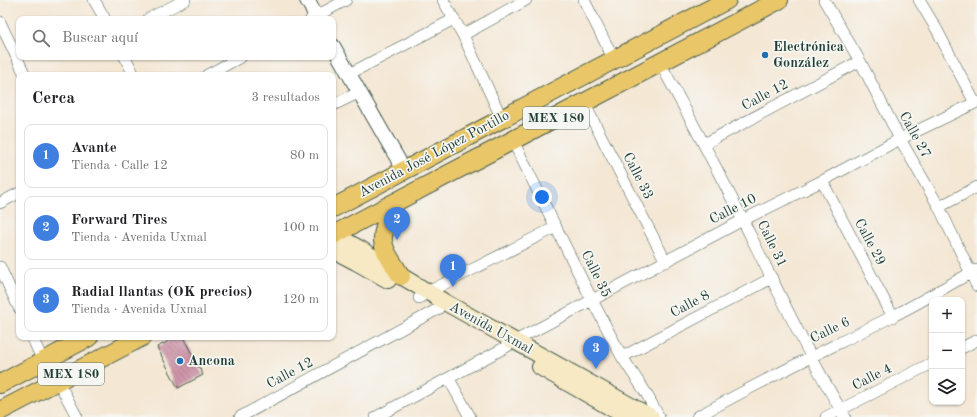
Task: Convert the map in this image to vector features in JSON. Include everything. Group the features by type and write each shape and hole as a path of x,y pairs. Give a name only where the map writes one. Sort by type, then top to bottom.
{"main road":[{"name":"Avenida José López Portillo","path":"336,206 727,0"},
{"name":"Avenida José López Portillo","path":"336,237 393,204 779,0"},
{"path":"393,204 383,233 383,242 385,251 400,276"},
{"name":"Avenida Uxmal","path":"336,240 362,250 400,276 424,295 438,309 511,344 651,417"},
{"name":"Avenida Uxmal","path":"336,242 356,262 424,295 448,304 617,415"},
{"name":"MEX 180","path":"0,384 82,340"},
{"name":"MEX 180","path":"0,411 136,340"},
{"path":"0,390 38,364"}],"street":[{"path":"94,0 103,16"},
{"path":"154,16 185,0"},
{"path":"307,0 314,16"},
{"path":"318,16 346,0"},
{"path":"443,0 463,35 502,119"},
{"path":"463,35 526,0"},
{"path":"584,0 614,60"},
{"name":"Calle 27","path":"824,0 860,62 900,139 974,272 977,286"},
{"path":"919,0 976,102"},
{"path":"349,74 454,19"},
{"path":"0,22 16,56"},
{"path":"336,51 404,170"},
{"path":"18,60 24,72"},
{"path":"126,60 132,72"},
{"path":"213,72 235,60"},
{"name":"Calle 12","path":"704,144 860,62"},
{"name":"Calle 31","path":"660,63 704,144 812,356 843,413"},
{"path":"336,104 360,92"},
{"name":"Calle 10","path":"376,417 743,220 822,181 900,139 976,102"},
{"name":"Calle 33","path":"584,103 666,262"},
{"name":"Calle 35","path":"513,141 592,300 622,357 646,393 658,417"},
{"name":"Calle 29","path":"822,181 893,317"},
{"path":"939,207 977,187"},
{"path":"1,200 16,194"},
{"path":"424,295 556,227"},
{"path":"0,267 16,302"},
{"name":"Calle 6","path":"697,417 726,400 812,356 893,317 974,272"},
{"name":"Calle 8","path":"622,357 772,278"},
{"name":"Calle 12","path":"240,417 438,309"},
{"path":"33,340 38,364"},
{"path":"965,346 977,340"},
{"name":"Calle 4","path":"826,417 843,413 929,365"},
{"path":"449,379 470,417"},
{"path":"58,381 77,417"}],"building":[{"name":"Ancona","path":"171,340 185,340 203,375 178,388 157,347"}],"place":[{"name":"Electrónica González","path":"765,55"},
{"name":"Forward Tires","path":"397,240"},
{"name":"Avante","path":"453,287"},
{"name":"Ancona","path":"180,361"},
{"name":"Radial llantas (OK precios)","path":"596,369"}]}
